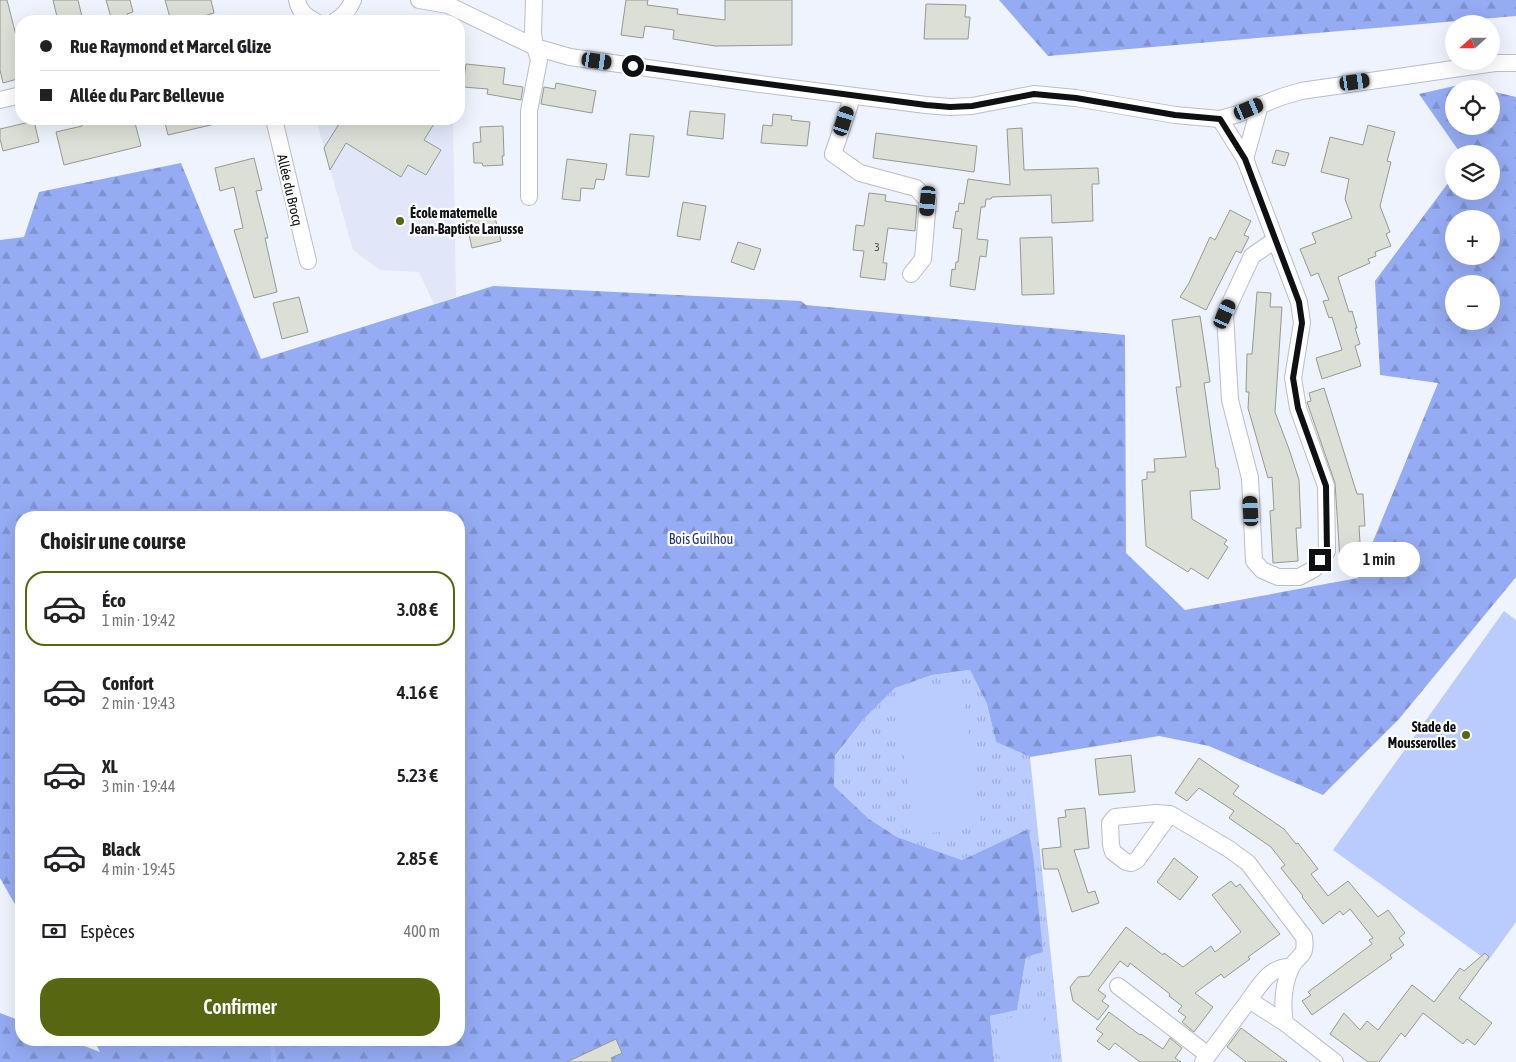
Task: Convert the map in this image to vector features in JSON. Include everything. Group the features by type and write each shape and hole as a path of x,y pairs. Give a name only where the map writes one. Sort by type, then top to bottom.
{"street":[{"path":"345,15 353,0"},
{"path":"419,0 448,5 535,47 570,56 851,96 950,107 994,103 1034,94 1076,98 1175,115 1220,119 1281,97 1310,90 1495,63 1516,63"},
{"path":"529,197 529,111 539,60 533,33 534,0"},
{"path":"0,100 15,96"},
{"path":"851,96 833,154 860,174 916,188 928,201 923,258 911,274"},
{"path":"1245,159 1260,105"},
{"path":"1220,119 1245,159 1299,302 1302,323 1293,378 1298,408 1326,486 1327,551 1314,568 1298,577 1278,577 1262,570 1254,561 1250,478 1230,400 1225,314 1252,256 1275,240"},
{"name":"Allée du Brocq","path":"275,125 308,261"},
{"path":"1170,814 1230,849 1248,863 1304,937 1306,948 1291,967 1283,1008 1285,1023"},
{"path":"1118,986 1205,1059 1269,973 1282,966 1291,967"},
{"path":"1249,1000 1285,1023 1335,1062"}],"shaded area":[{"name":"École maternelle Jean-Baptiste Lanusse","path":"318,125 453,125 456,297 434,304 419,272 380,270 353,250"}],"green space":[{"path":"999,0 1516,0 1516,16 1500,17 1500,15 1445,15 1445,22 1048,56"},
{"name":"Bois Guilhou","path":"1445,88 1445,131 1419,94"},
{"name":"Bois Guilhou","path":"1500,93 1516,97 1516,577 1399,719 1323,795 1209,746 1159,736 1030,757 996,742 987,704 970,670 932,675 895,688 863,720 835,756 834,786 869,819 897,837 962,860 1028,829 1033,855 1043,952 1026,957 1017,1010 990,1016 994,1062 0,1062 0,1013 15,1019 15,1046 84,1046 100,1052 97,1046 465,1046 465,511 15,511 15,904 0,878 0,240 24,237 39,192 181,163 261,359 493,286 801,301 806,305 1125,335 1126,553 1185,610 1358,578 1438,383 1380,375 1375,281 1445,187 1445,200 1500,200 1500,145 1455,145 1448,135 1500,135"},
{"name":"Stade de Mousserolles","path":"1504,611 1516,620 1516,922 1488,961 1333,850"},
{"path":"970,670 987,704 996,742 1030,757 1062,1062 994,1062 990,1016 1017,1010 1026,957 1028,829 962,860 897,837 869,819 834,786 835,757 863,720 895,688 932,675"},
{"path":"962,685 981,827 915,835 897,694"},
{"path":"1043,1013 1048,1062 1000,1062 996,1020"}],"building":[{"path":"0,0 7,0 15,31 15,80 3,83 0,70"},
{"path":"53,0 78,0 82,15 57,15"},
{"path":"106,0 130,0 133,12 127,15 110,15"},
{"path":"165,0 211,0 214,13 207,15 169,15"},
{"path":"626,0 648,0 647,5 678,9 677,14 725,20 725,0 792,0 792,45 715,46 673,39 674,30 645,26 643,38 621,35"},
{"path":"926,4 966,5 965,17 970,17 968,39 924,39"},
{"path":"466,64 505,68 503,84 523,87 521,100 487,94 488,89 465,87"},
{"path":"556,83 596,91 592,113 541,104 544,87 555,89"},
{"path":"690,111 725,114 723,139 687,135"},
{"path":"773,114 792,116 791,120 810,122 807,146 761,143 763,125 772,126"},
{"path":"17,125 35,125 39,142 3,151 0,129"},
{"path":"136,125 141,146 64,165 56,132 82,126"},
{"path":"166,125 211,125 168,135"},
{"path":"338,125 433,125 424,140 441,150 426,175 408,165 401,177 346,143 330,170 324,148"},
{"path":"1368,125 1395,132 1387,161 1391,162 1380,206 1390,232 1386,234 1391,246 1375,252 1376,256 1368,259 1370,263 1338,277 1349,312 1352,311 1357,328 1355,328 1360,344 1355,346 1361,366 1322,379 1316,358 1342,350 1332,317 1329,318 1323,301 1329,300 1318,273 1311,276 1300,249 1316,243 1312,233 1352,218 1345,199 1349,179 1321,172 1330,137 1363,145"},
{"path":"503,126 503,165 483,166 482,163 474,163 473,143 481,142 480,127"},
{"path":"1022,128 1024,170 1098,168 1099,184 1092,184 1093,221 1052,223 1051,195 992,197 991,199 986,199 985,207 981,207 977,239 988,240 986,257 980,256 975,290 950,286 952,269 955,270 956,262 958,262 962,229 953,228 959,203 964,204 968,179 1010,185 1007,129"},
{"path":"876,133 977,146 974,172 873,158"},
{"path":"630,134 654,136 649,177 626,175"},
{"path":"1276,150 1289,153 1285,166 1272,163"},
{"path":"254,158 262,190 256,191 268,238 265,238 277,292 254,298 234,230 243,228 234,187 220,191 215,168"},
{"path":"567,159 607,164 604,180 596,179 594,189 581,188 580,201 562,199"},
{"path":"869,193 886,195 885,201 917,206 915,231 888,228 883,263 887,263 885,280 860,277 864,251 853,250 856,225 864,226"},
{"path":"683,202 706,206 700,240 677,236"},
{"path":"1230,210 1251,221 1244,235 1249,237 1241,253 1236,251 1206,310 1180,297 1189,283 1210,237 1215,240"},
{"path":"494,214 501,241 472,248 466,221"},
{"path":"1052,237 1054,294 1022,295 1020,238"},
{"path":"738,242 761,249 754,270 731,262"},
{"path":"1257,292 1271,293 1270,307 1282,307 1275,412 1299,480 1301,528 1296,528 1298,561 1273,563 1270,511 1274,510 1272,477 1268,478 1248,408 1249,392 1246,392 1247,354 1252,354"},
{"path":"299,297 308,332 282,339 273,303"},
{"path":"1200,316 1210,382 1204,383 1220,489 1190,491 1192,519 1227,540 1224,544 1228,547 1208,579 1191,568 1188,572 1146,546 1142,480 1147,479 1147,472 1155,472 1154,459 1186,457 1176,387 1181,387 1172,320"},
{"path":"1324,388 1357,494 1363,494 1365,526 1359,526 1361,559 1340,561 1335,483 1307,402 1311,401 1309,393"},
{"path":"1131,755 1135,792 1099,795 1095,759"},
{"path":"1199,758 1239,786 1233,794 1284,829 1296,844 1298,843 1318,869 1311,874 1328,896 1348,881 1378,917 1388,910 1405,933 1399,938 1404,945 1390,955 1392,958 1312,1015 1302,1001 1311,995 1308,992 1372,944 1369,940 1373,938 1350,909 1343,915 1340,911 1323,924 1281,868 1285,865 1271,847 1229,818 1234,811 1199,788 1187,801 1175,793"},
{"path":"1085,808 1089,848 1074,850 1088,893 1095,891 1099,903 1072,912 1058,869 1044,869 1042,849 1061,847 1058,818 1066,817 1065,810"},
{"path":"1174,858 1198,877 1180,900 1157,882"},
{"path":"1231,881 1236,887 1240,884 1280,934 1248,957 1250,959 1224,978 1221,974 1195,993 1213,1007 1194,1032 1182,1022 1186,1017 1178,1011 1182,1006 1169,996 1170,994 1130,963 1128,967 1120,961 1098,990 1106,996 1102,1001 1109,1006 1098,1020 1073,1001 1070,987 1078,977 1089,976 1126,927 1163,955 1164,953 1183,967 1211,946 1215,952 1241,932 1212,895"},
{"path":"1485,953 1489,957 1459,998 1492,1023 1475,1045 1467,1039 1463,1044 1423,1013 1405,1037 1401,1033 1379,1062 1368,1062 1330,1034 1344,1013 1360,1030 1367,1021 1378,1030 1412,985 1434,1002 1460,968 1464,971"},
{"path":"1109,1012 1163,1049 1170,1038 1182,1048 1175,1058 1181,1062 1140,1062 1115,1043 1109,1050 1097,1041 1103,1034 1096,1029"},
{"path":"1241,1028 1287,1062 1246,1062 1227,1047"},
{"path":"616,1039 622,1053 611,1058 613,1062 567,1062"}],"waterway":[{"path":"272,1046 274,1062"}],"place":[{"name":"École maternelle Jean-Baptiste Lanusse","path":"400,221"},
{"name":"Stade de Mousserolles","path":"1466,735"}],"route":[{"path":"633,66 926,105 972,106 1034,94 1076,98 1175,115 1220,119 1245,159 1299,302 1302,323 1293,378 1298,408 1326,486 1327,551 1320,560"}]}
